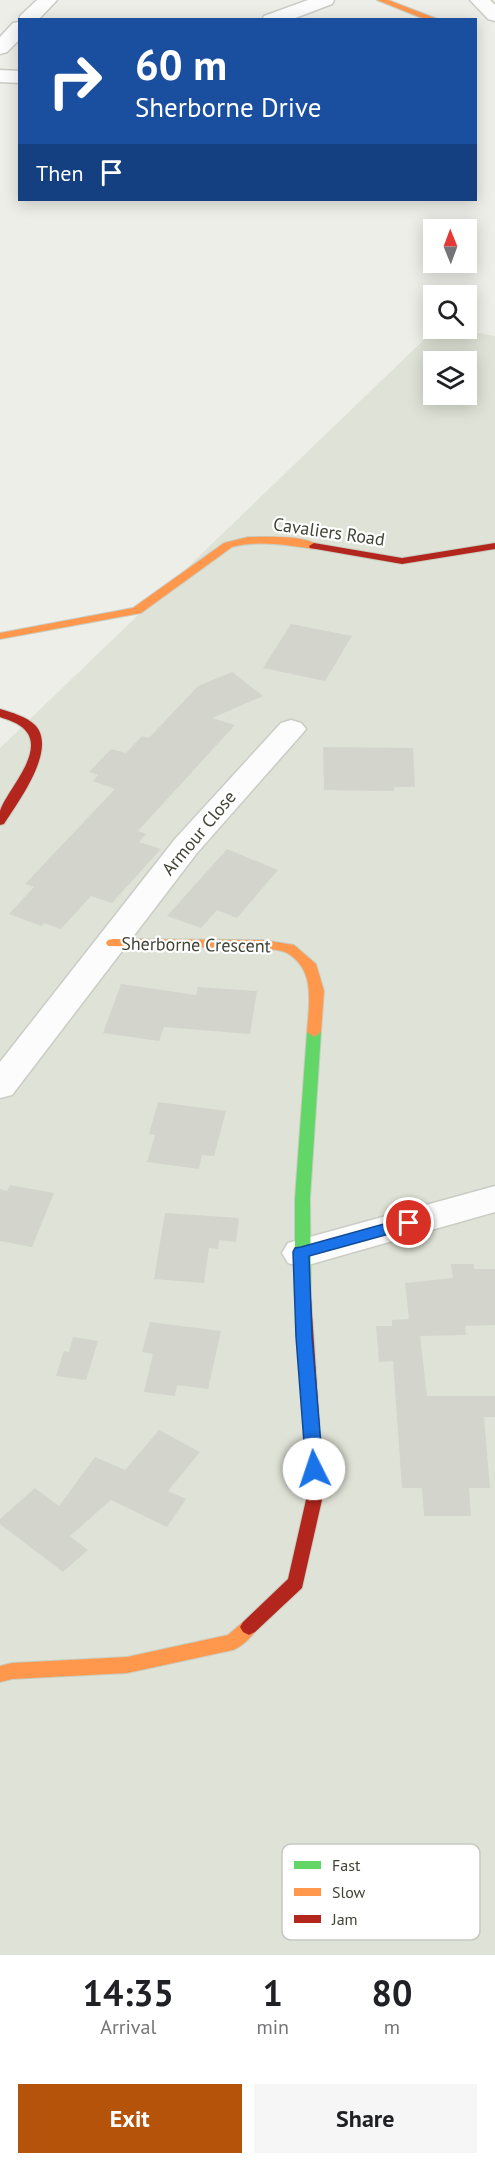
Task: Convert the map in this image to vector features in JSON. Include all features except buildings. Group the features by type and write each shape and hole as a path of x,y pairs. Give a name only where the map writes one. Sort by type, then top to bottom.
{"street":[{"path":"29,18 48,0"},
{"path":"276,18 325,0"},
{"path":"381,0 430,18"},
{"path":"479,0 495,15"},
{"path":"0,48 18,29"},
{"path":"0,76 18,77"},
{"name":"Cavaliers Road","path":"0,636 137,611 228,545 248,540 277,540 402,561 495,546"},
{"path":"0,713 32,729 38,737 38,746 34,759 0,822"},
{"name":"Armour Close","path":"113,943 186,846 291,729"},
{"name":"Sherborne Crescent","path":"0,1086 113,943 263,944 289,948 309,964 317,991 305,1133 301,1252 304,1337 316,1491 296,1583 234,1642 127,1665 12,1671 0,1674"},
{"path":"301,1252 495,1199"}],"shaded area":[{"path":"477,333 495,336 495,1955 0,1955 0,748 425,339 477,339"}],"traffic: fast":[{"path":"303,1298 303,1198 314,1032"}],"traffic: slow":[{"path":"381,0 430,18"},
{"path":"0,636 137,611 228,545 248,540 277,540 314,546"},
{"path":"113,943 263,944 289,948 309,964 317,991 314,1032"},
{"path":"0,1674 12,1671 127,1665 233,1642 249,1627"}],"traffic: jam":[{"path":"314,546 402,561 495,546"},
{"path":"0,713 27,725 33,731 36,740 36,751 32,764 0,821"},
{"path":"249,1627 296,1583 316,1491 303,1298"}],"route":[{"path":"314,1469 304,1337 301,1252 409,1223"}]}
